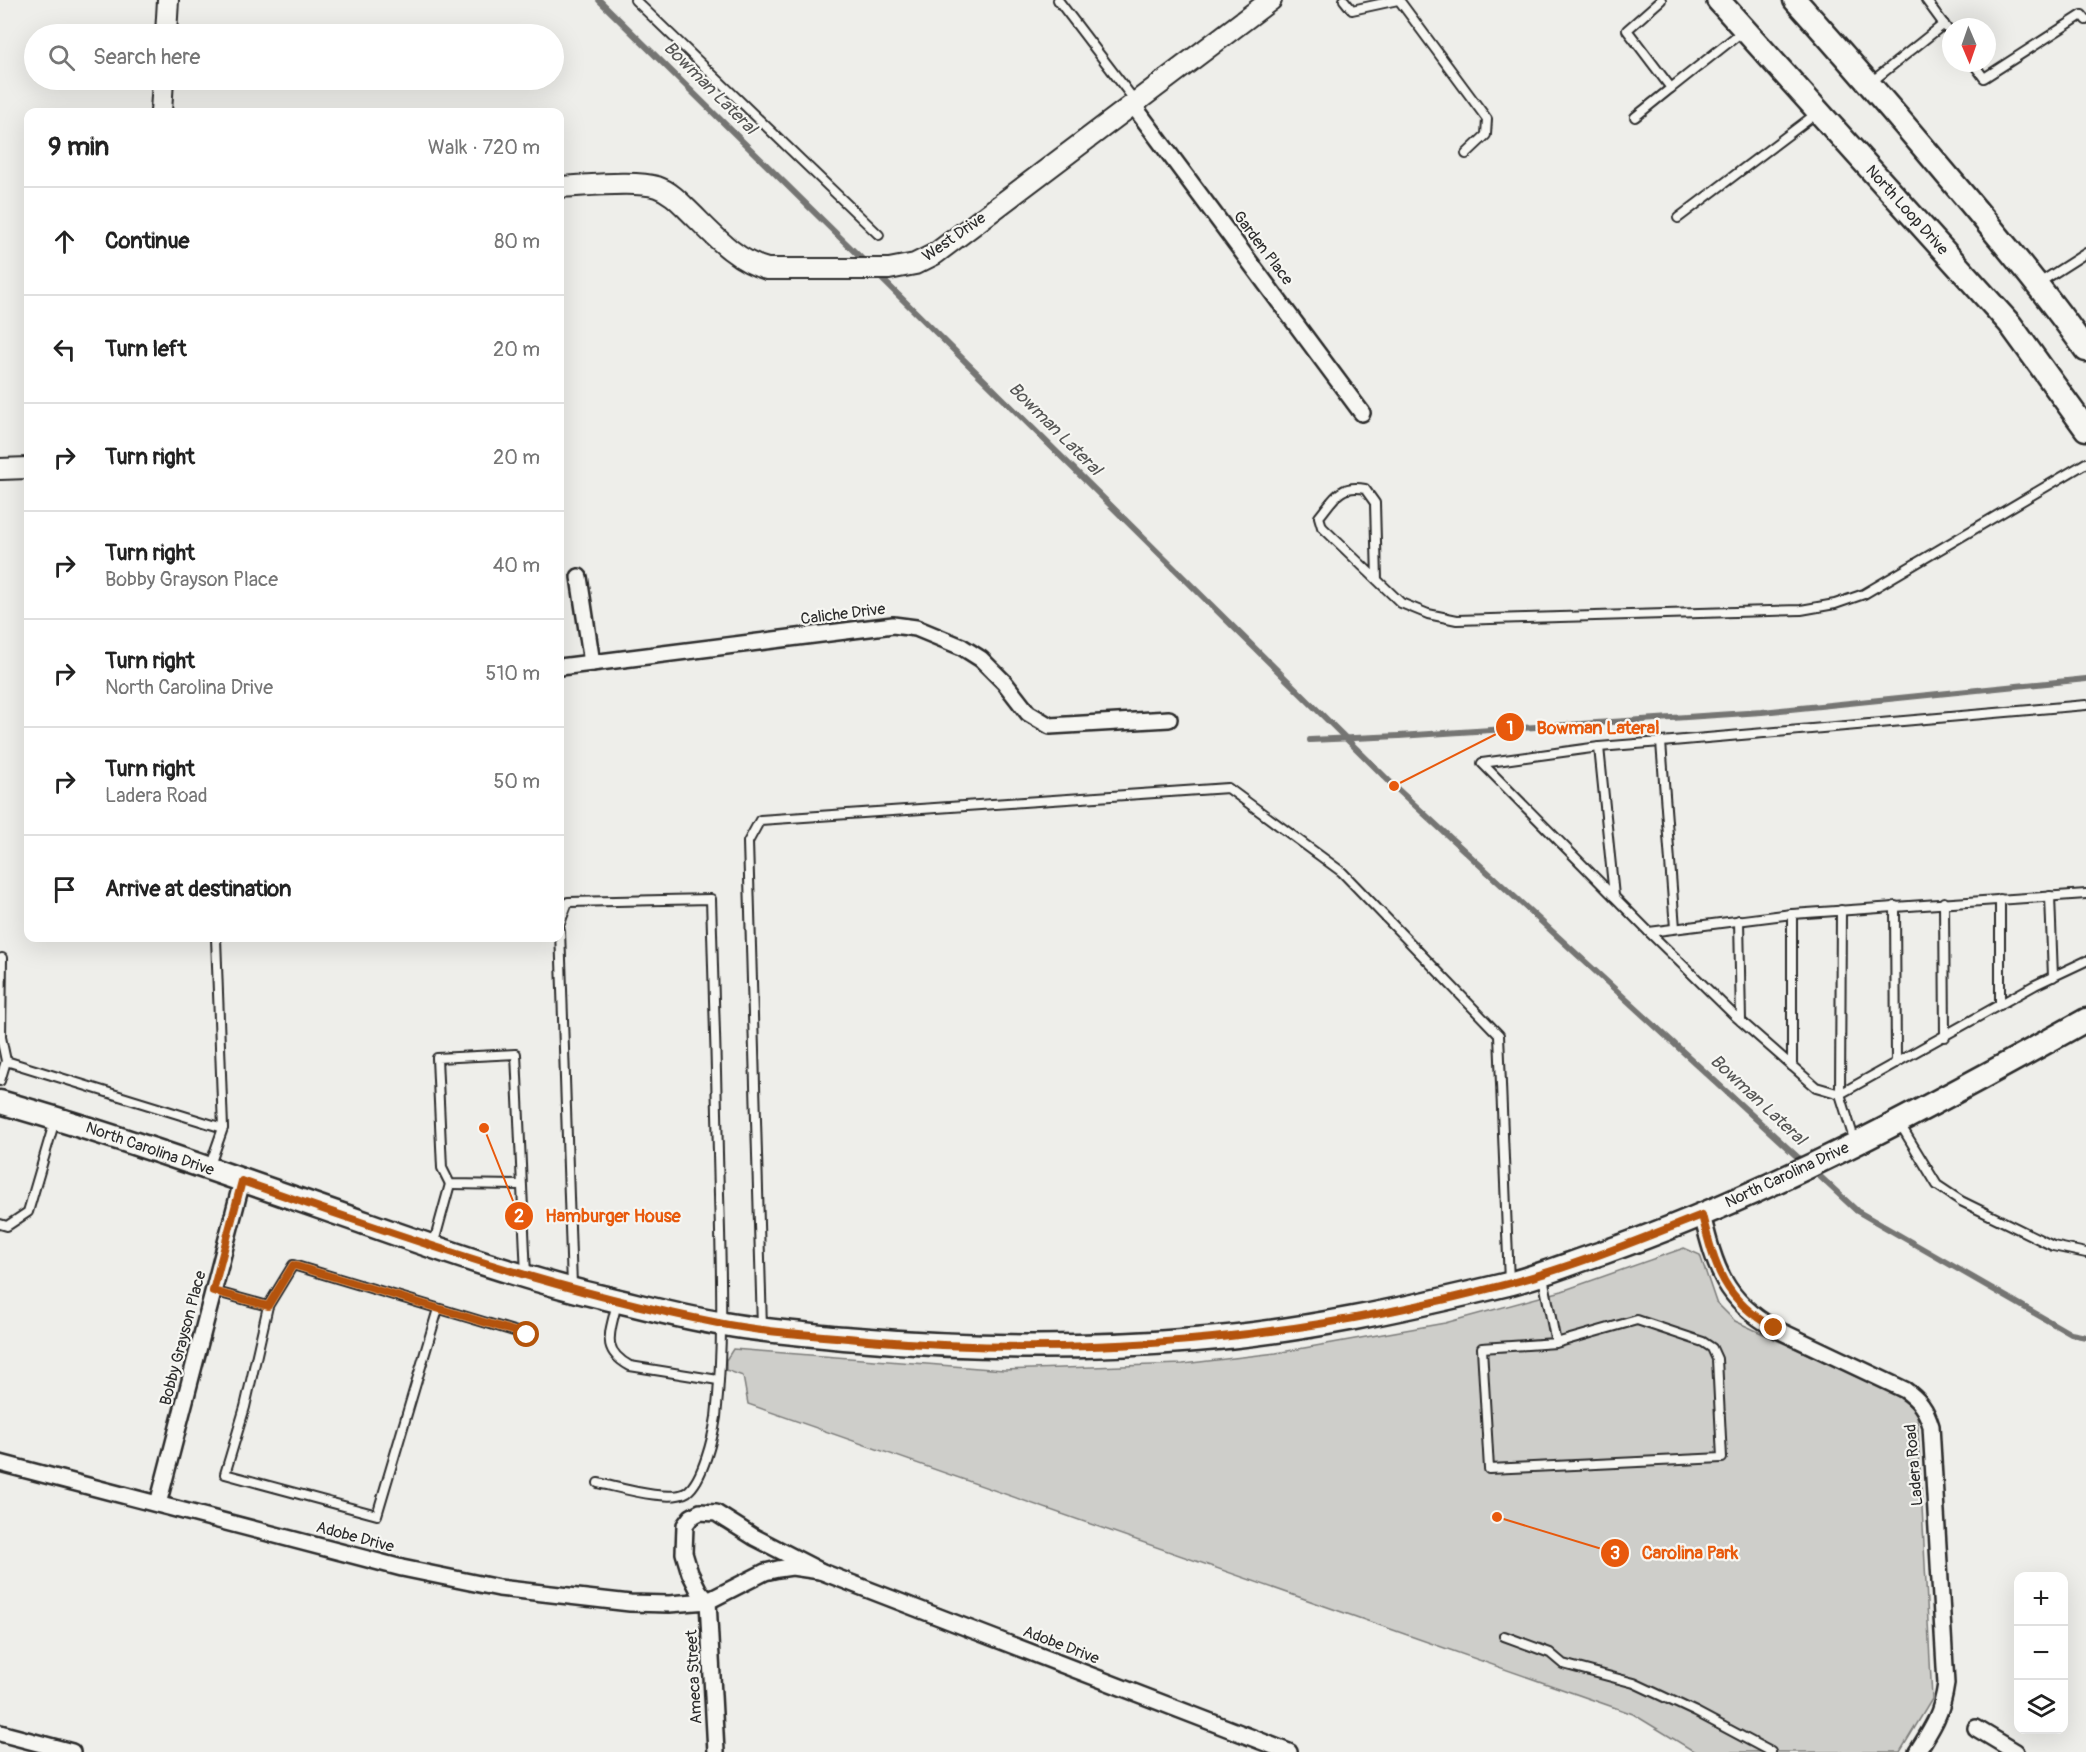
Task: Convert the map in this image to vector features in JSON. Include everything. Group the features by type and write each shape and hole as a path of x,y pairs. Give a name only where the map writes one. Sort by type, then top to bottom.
{"main road":[{"name":"North Loop Drive","path":"1718,0 2010,324 2086,429"},
{"path":"1795,0 1870,83 2037,285 2086,350"},
{"name":"North Carolina Drive","path":"0,1102 56,1118 433,1247 572,1290 617,1301 722,1324 919,1344 999,1347 1099,1346 1198,1340 1346,1320 1509,1284 1633,1242 1702,1215 1833,1155 2084,1024"}],"street":[{"path":"167,24 168,0"},
{"name":"West Drive","path":"564,187 640,184 657,187 671,195 741,259 767,269 889,269 915,264 935,254 1271,0"},
{"path":"161,108 162,90"},
{"name":"Garden Place","path":"1135,103 1362,413"},
{"path":"0,470 24,468"},
{"path":"579,577 592,663"},
{"name":"Caliche Drive","path":"564,666 894,625 916,628 962,646 981,659 1004,682 1028,713 1050,726 1169,719"},
{"name":"Bobby Grayson Place","path":"158,1504 242,1181"},
{"name":"Ladera Road","path":"1702,1215 1722,1279 1734,1298 1755,1317 1905,1390 1917,1398 1926,1411 1931,1426 1946,1684 1943,1704 1936,1722 1917,1752"},
{"name":"Adobe Drive","path":"0,1463 402,1568 499,1588 630,1604 669,1604 708,1601 765,1572 778,1569 792,1567 820,1571"},
{"name":"Adobe Drive","path":"708,1601 699,1591 684,1553 685,1526 691,1517 700,1512 717,1513 754,1538 820,1571 1288,1752"},
{"name":"Ameca Street","path":"708,1601 716,1752"},
{"path":"1976,1728 2016,1752"},
{"path":"0,1733 72,1752"}],"lane":[{"path":"635,0 879,235"},
{"path":"1058,0 1135,103"},
{"path":"1344,0 1352,10 1398,0 1487,119 1486,135 1466,154"},
{"path":"1661,0 1627,30 1671,88"},
{"path":"1926,0 1942,21"},
{"path":"1996,70 2082,15 2086,20"},
{"path":"1870,83 1942,26"},
{"path":"1635,117 1745,30"},
{"path":"1980,72 1984,78 1993,72"},
{"path":"1678,218 1818,112"},
{"path":"2037,285 2086,253"},
{"path":"1377,580 1375,503 1365,489 1352,487 1339,493 1319,517 1322,527 1377,580 1401,603 1428,614 1457,620 1801,610 1835,604 1864,594 2086,463"},
{"path":"2086,705 1599,747 1482,762 1649,932 1741,1021 1816,1087 1840,1094 2000,1005 2086,961"},
{"path":"1661,742 1675,928"},
{"path":"1599,747 1614,896"},
{"path":"762,1329 748,842 759,820 1228,788 1342,872 1499,1035 1509,1284"},
{"path":"1649,932 1792,914 2086,894"},
{"path":"2050,896 2053,977"},
{"path":"564,912 568,902 711,899 722,1324 716,1419 701,1475 684,1494 657,1495 598,1483"},
{"path":"2000,899 2000,1005"},
{"path":"1944,902 1945,1037"},
{"path":"1895,906 1896,1063"},
{"path":"1841,910 1840,1094 1855,1143"},
{"path":"1792,914 1792,1066"},
{"path":"1739,920 1741,1021"},
{"path":"208,1169 223,1128 216,942"},
{"path":"560,942 572,1290"},
{"path":"0,1081 6,1061 1,1037 2,958"},
{"path":"433,1247 450,1184 442,1168 437,1058 516,1054 526,1276"},
{"path":"6,1061 223,1128"},
{"path":"0,1224 6,1226 27,1212 56,1118"},
{"path":"1898,1120 1937,1185 1961,1201 2054,1246 2086,1253"},
{"path":"450,1184 522,1185"},
{"path":"438,1309 377,1515 225,1474 245,1407 268,1306 293,1265 527,1335"},
{"path":"1542,1273 1556,1343"},
{"path":"213,1291 268,1306"},
{"path":"617,1301 609,1344 618,1359 630,1366 718,1380"},
{"path":"1637,1320 1703,1342 1712,1348 1717,1359 1722,1458 1489,1469 1482,1348 1556,1343 1637,1320"},
{"path":"1504,1636 1550,1653 1563,1664 1634,1683 1696,1712 1771,1752"}],"shaded area":[{"path":"1684,1248 1700,1255 1716,1302 1735,1321 1894,1394 1917,1411 1932,1699 1900,1752 1695,1752 1633,1714 748,1404 743,1376 726,1370 726,1360 733,1349 1004,1370 1183,1364 1276,1353 1445,1323 1562,1291"}],"waterway":[{"name":"Bowman Lateral","path":"599,0 867,264"},
{"name":"Bowman Lateral","path":"876,273 1394,786 1804,1163"},
{"path":"1310,740 1762,712 2086,679"},
{"name":"Bowman Lateral","path":"1812,1169 1857,1211 2071,1334 2086,1337"}],"place":[{"name":"Bowman Lateral","path":"1394,786"},
{"name":"Hamburger House","path":"484,1128"},
{"name":"Carolina Park","path":"1497,1517"}],"route":[{"path":"527,1335 293,1265 268,1306 213,1291 242,1181 459,1256 604,1298 722,1324 919,1344 999,1347 1099,1346 1198,1340 1346,1320 1509,1284 1633,1242 1702,1215 1722,1279 1734,1298 1755,1317 1774,1328"}]}
